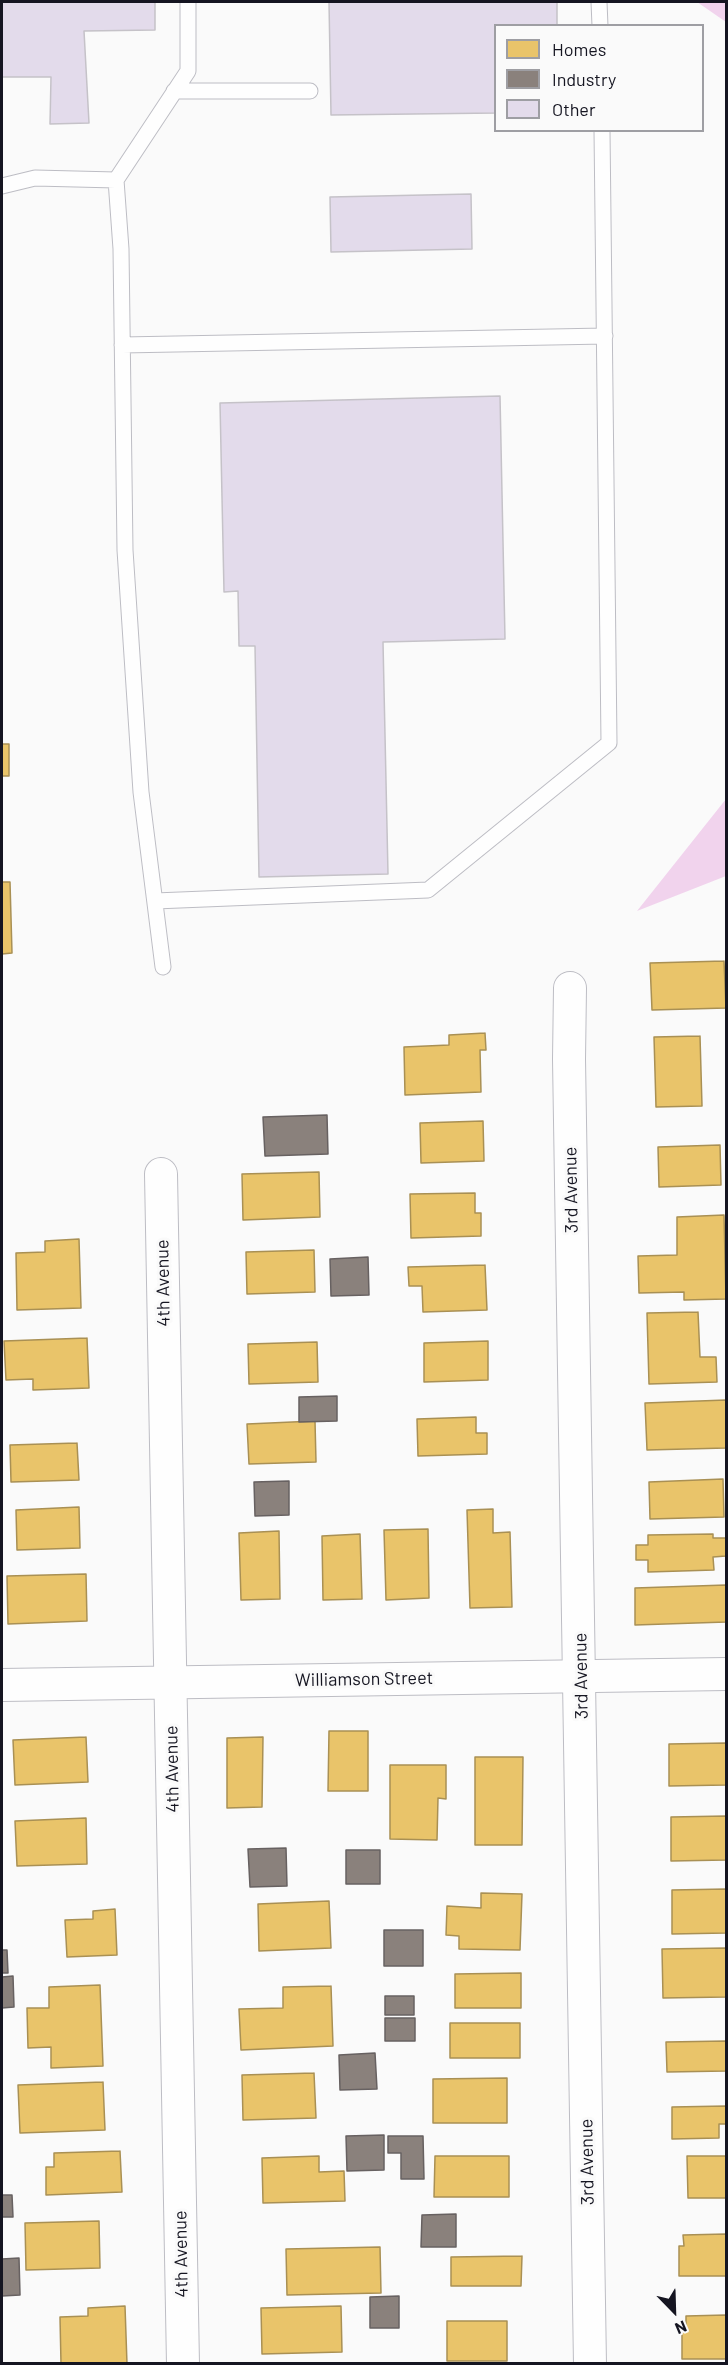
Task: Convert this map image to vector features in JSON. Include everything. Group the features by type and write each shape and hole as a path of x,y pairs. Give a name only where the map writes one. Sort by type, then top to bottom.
{"street":[{"name":"3rd Avenue","path":"570,988 569,1071 581,1676 590,2364"},
{"name":"4th Avenue","path":"161,1173 183,2364"},
{"name":"Williamson Street","path":"2,1685 726,1674"}],"lane":[{"path":"164,967 141,792 125,550 121,249 116,180 188,71 188,2"},
{"path":"600,2 600,24"},
{"path":"174,91 310,91"},
{"path":"155,901 428,890 609,743 602,132"},
{"path":"2,186 35,177 116,180"},
{"path":"122,345 605,336"}],"shaded area":[{"path":"697,2 726,2 726,22"},
{"path":"726,799 726,876 637,911"}],"building: Homes":[{"path":"2,744 9,744 9,776 2,776"},
{"path":"2,882 10,882 12,953 2,954"},
{"path":"724,961 726,1008 652,1010 650,963"},
{"path":"485,1033 486,1050 480,1050 481,1092 405,1095 404,1047 449,1045 449,1035"},
{"path":"700,1036 702,1106 656,1107 654,1037"},
{"path":"483,1121 484,1161 421,1163 420,1123"},
{"path":"720,1145 721,1185 659,1187 658,1147"},
{"path":"319,1172 320,1217 243,1220 242,1174"},
{"path":"475,1193 475,1213 481,1213 481,1236 411,1238 410,1194"},
{"path":"724,1215 726,1299 684,1300 684,1292 639,1293 638,1256 677,1255 677,1217"},
{"path":"79,1239 81,1308 17,1310 16,1253 45,1252 45,1241"},
{"path":"314,1250 315,1292 247,1294 246,1252"},
{"path":"485,1265 487,1310 423,1312 422,1286 409,1286 408,1267"},
{"path":"698,1312 700,1357 716,1357 717,1382 649,1384 647,1313"},
{"path":"87,1338 89,1388 33,1390 33,1379 6,1380 4,1341"},
{"path":"488,1341 488,1380 424,1382 424,1343"},
{"path":"317,1342 318,1382 249,1384 248,1344"},
{"path":"726,1400 726,1448 647,1450 645,1403"},
{"path":"476,1417 476,1433 487,1433 487,1454 418,1456 417,1419"},
{"path":"315,1421 316,1462 249,1464 247,1424"},
{"path":"77,1443 79,1480 11,1482 10,1445"},
{"path":"723,1479 724,1517 650,1519 649,1482"},
{"path":"79,1507 80,1548 17,1550 16,1510"},
{"path":"493,1509 493,1533 510,1532 512,1607 470,1608 467,1510"},
{"path":"428,1529 429,1598 386,1600 384,1530"},
{"path":"279,1531 280,1599 241,1600 239,1533"},
{"path":"360,1534 362,1599 323,1600 322,1536"},
{"path":"713,1534 713,1538 726,1538 726,1556 713,1557 714,1570 648,1572 648,1560 636,1560 636,1545 648,1545 648,1535"},
{"path":"86,1574 87,1621 8,1624 7,1576"},
{"path":"726,1585 726,1622 635,1625 635,1588"},
{"path":"329,1731 368,1731 368,1791 328,1791"},
{"path":"86,1737 88,1782 15,1785 13,1740"},
{"path":"263,1737 262,1807 227,1808 227,1738"},
{"path":"726,1743 726,1785 669,1786 669,1744"},
{"path":"475,1757 523,1757 522,1845 475,1845"},
{"path":"390,1765 446,1765 446,1799 438,1798 437,1840 390,1839"},
{"path":"726,1816 726,1860 671,1861 671,1817"},
{"path":"86,1818 87,1864 17,1866 15,1821"},
{"path":"726,1889 726,1933 672,1934 672,1890"},
{"path":"481,1893 522,1894 520,1950 459,1949 459,1936 446,1935 447,1906 481,1908"},
{"path":"329,1901 331,1948 259,1951 258,1904"},
{"path":"115,1909 117,1955 67,1957 65,1920 93,1919 93,1911"},
{"path":"726,1948 726,1997 663,1998 662,1949"},
{"path":"521,1973 521,2008 455,2008 455,1974"},
{"path":"100,1985 103,2066 51,2068 51,2047 28,2048 27,2008 49,2008 49,1987"},
{"path":"331,1986 333,2046 241,2050 239,2009 283,2008 283,1987"},
{"path":"450,2023 520,2023 520,2058 450,2058"},
{"path":"726,2041 726,2071 667,2072 666,2042"},
{"path":"314,2073 316,2118 243,2120 242,2075"},
{"path":"507,2078 507,2123 433,2123 433,2079"},
{"path":"103,2082 105,2130 20,2133 18,2085"},
{"path":"726,2106 726,2124 719,2124 719,2138 672,2139 672,2107"},
{"path":"120,2151 122,2192 46,2195 46,2167 54,2167 54,2153"},
{"path":"319,2156 319,2172 344,2171 345,2201 263,2203 262,2158"},
{"path":"435,2156 509,2156 509,2197 434,2197"},
{"path":"687,2156 726,2156 726,2198 688,2198"},
{"path":"99,2221 100,2268 26,2270 25,2223"},
{"path":"726,2234 726,2276 679,2276 679,2246 684,2246 683,2235"},
{"path":"380,2247 381,2293 287,2295 286,2249"},
{"path":"522,2256 521,2286 451,2286 451,2257"},
{"path":"125,2306 127,2364 61,2364 60,2317 88,2316 88,2308"},
{"path":"341,2306 342,2352 262,2354 261,2308"},
{"path":"726,2315 726,2359 682,2359 682,2328 686,2328 686,2316"},
{"path":"447,2321 507,2321 507,2361 447,2361"}],"building: Industry":[{"path":"327,1115 328,1154 265,1156 263,1117"},
{"path":"368,1257 369,1295 331,1296 330,1259"},
{"path":"337,1396 337,1421 299,1422 299,1397"},
{"path":"289,1481 289,1515 255,1516 254,1482"},
{"path":"286,1848 287,1886 250,1887 248,1849"},
{"path":"346,1850 380,1850 380,1884 346,1884"},
{"path":"384,1930 423,1930 423,1966 384,1966"},
{"path":"2,1950 7,1950 8,1973 2,1973"},
{"path":"13,1976 14,2007 2,2008 2,1977"},
{"path":"385,1996 414,1996 414,2015 385,2015"},
{"path":"385,2018 415,2018 415,2041 385,2041"},
{"path":"375,2053 377,2089 340,2090 339,2055"},
{"path":"384,2135 384,2170 347,2171 346,2136"},
{"path":"388,2136 423,2136 424,2179 401,2179 401,2153 388,2153"},
{"path":"2,2195 12,2195 13,2217 2,2217"},
{"path":"456,2214 456,2247 421,2247 422,2215"},
{"path":"19,2258 20,2295 2,2296 2,2259"},
{"path":"399,2296 399,2328 370,2328 370,2297"}],"building: Other":[{"path":"2,2 155,2 155,30 84,31 89,123 50,124 51,77 2,77"},
{"path":"329,2 557,2 557,24 494,24 494,113 331,115"},
{"path":"471,194 472,249 331,252 330,197"},
{"path":"500,396 505,639 383,642 388,874 259,877 255,646 239,646 238,591 224,592 220,403"}]}
